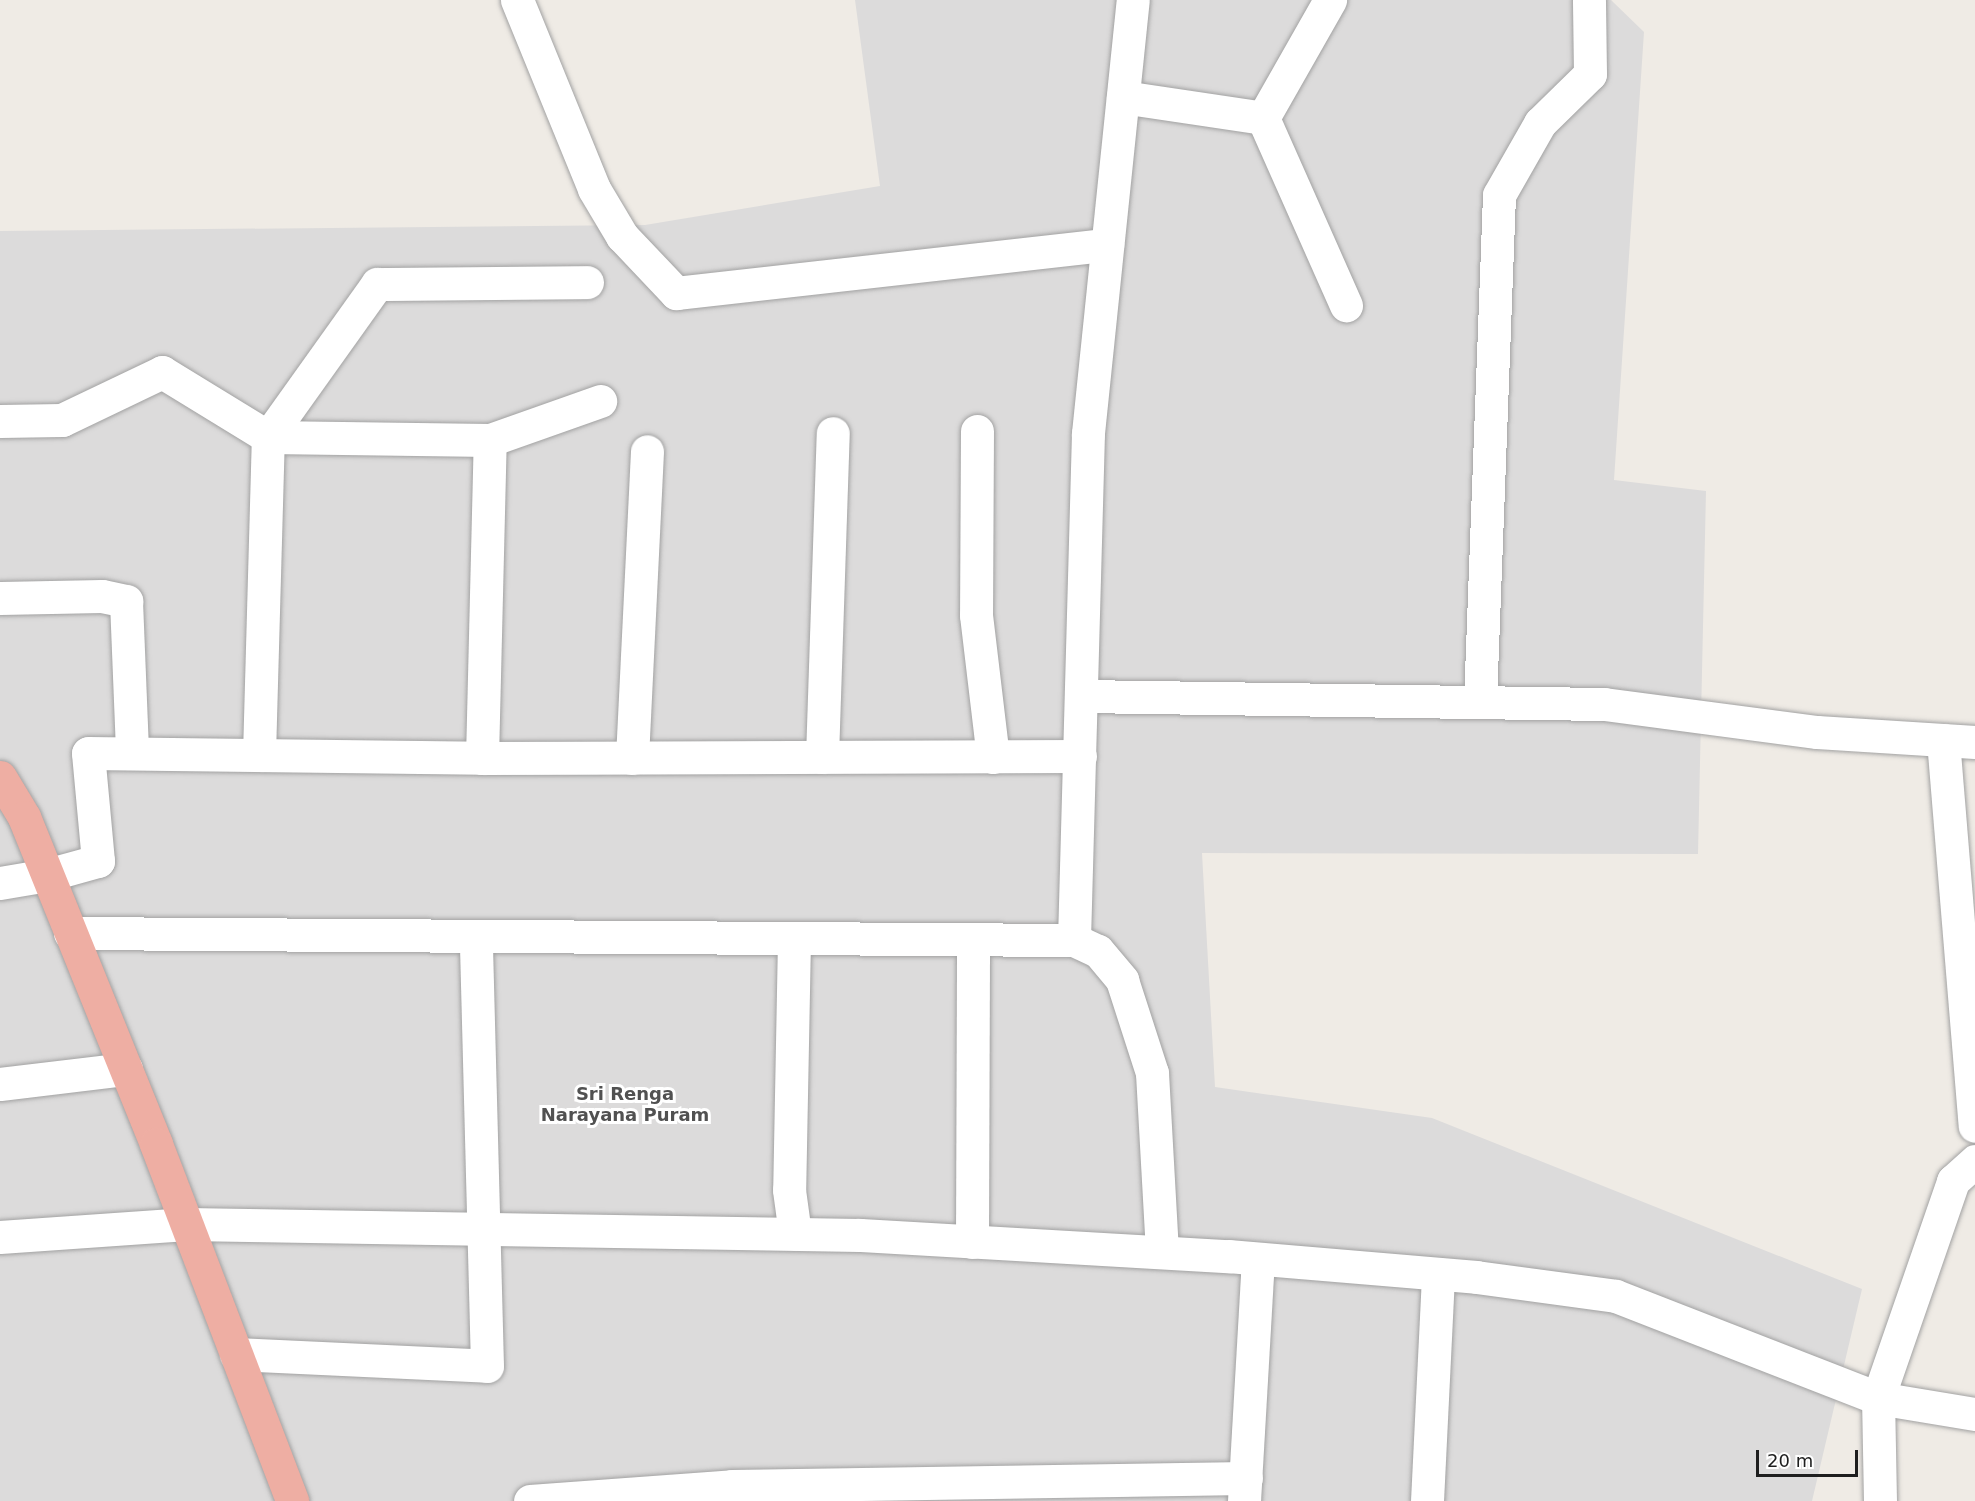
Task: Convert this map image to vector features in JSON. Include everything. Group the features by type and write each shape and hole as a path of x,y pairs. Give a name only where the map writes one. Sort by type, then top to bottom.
{"highway":[{"path":"0,777 24,817 126,1069 292,1501"}],"street":[{"path":"518,0 594,189 622,236 676,293 1107,245"},
{"path":"1074,940 1088,432 1133,0"},
{"path":"1263,118 1330,0"},
{"path":"1480,701 1499,195 1540,123 1590,74 1589,0"},
{"path":"1123,97 1263,118"},
{"path":"1263,118 1346,305"},
{"path":"259,755 268,436 377,284 587,282"},
{"path":"0,421 62,420 162,372 268,436 490,440 600,401"},
{"path":"977,431 976,615 993,757"},
{"path":"822,757 833,434"},
{"path":"482,758 490,440"},
{"path":"632,758 647,451"},
{"path":"0,598 102,596 126,601 132,753"},
{"path":"1081,696 1604,704 1816,732 1975,742"},
{"path":"1943,740 1975,1126"},
{"path":"0,884 47,875 98,861 88,753 482,758 1080,756"},
{"path":"70,933 1074,940 1098,951 1122,980 1152,1073 1162,1252"},
{"path":"236,1354 487,1366 476,936"},
{"path":"794,939 789,1190 795,1234"},
{"path":"972,1242 973,940"},
{"path":"0,1084 126,1069"},
{"path":"1880,1501 1878,1398 1953,1181 1975,1161"},
{"path":"0,1237 187,1224 795,1234 1162,1252 1438,1274 1616,1296 1878,1398 1975,1414"},
{"path":"530,1501 732,1486 1031,1491 1245,1489 1258,1259"},
{"path":"1427,1501 1438,1274"}],"shaded area":[{"path":"855,0 1611,0 1644,32 1614,480 1706,491 1698,854 1202,853 1215,1087 1432,1118 1862,1289 1812,1501 0,1501 0,231 645,225 880,186"}],"district":[{"name":"Sri Renga Narayana Puram","path":"625,1105"}]}
